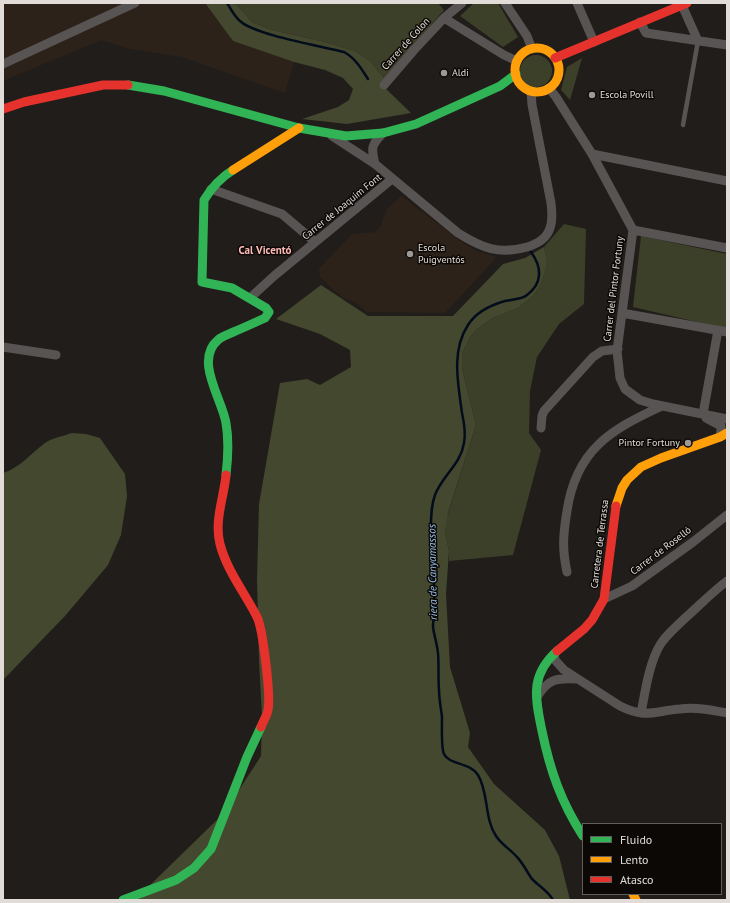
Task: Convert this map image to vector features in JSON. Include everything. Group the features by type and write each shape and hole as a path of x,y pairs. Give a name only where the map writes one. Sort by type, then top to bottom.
{"street":[{"path":"3,64 135,3"},
{"name":"Carrer de Colon","path":"384,85 444,18 462,3"},
{"path":"505,3 527,36 532,49"},
{"path":"577,3 594,42"},
{"path":"555,58 683,4 698,41"},
{"path":"444,18 504,55 517,61"},
{"path":"640,22 646,33 727,45"},
{"path":"500,86 521,85 531,91 540,92 549,88 556,80 558,75 558,64 555,58 545,50 532,49 526,52 517,61 516,74 521,85"},
{"path":"3,110 24,102 68,92 104,85 128,85 164,90 299,128 329,134 346,136 383,134 416,124 500,86 516,74"},
{"name":"Carrer del Pintor Fortuny","path":"549,88 592,154 633,230 618,349 620,378 625,389 640,400 727,419"},
{"path":"329,134 375,164 458,233 480,246 497,251 508,251 535,245 547,235 552,217 551,203 532,105 531,91"},
{"path":"123,900 176,880 194,868 206,855 215,841 246,757 268,710 269,698 261,628 258,619 243,593 225,556 219,539 228,460 228,442 225,414 213,384 208,358 211,348 218,339 267,316 269,312 266,308 232,288 202,282 204,200 221,178 299,128"},
{"path":"375,164 372,148 375,141 383,134"},
{"path":"592,154 727,181"},
{"name":"Carrer de Joaquim Font","path":"250,298 274,276 392,179"},
{"path":"211,189 282,214 315,242"},
{"path":"633,230 727,248"},
{"path":"622,313 723,331 700,414"},
{"path":"3,347 56,355"},
{"path":"542,428 542,416 544,411 593,357 602,351 618,349"},
{"path":"567,572 563,541 569,499 579,470 599,444 616,430 662,406"},
{"name":"Carrer del Pintor Fortuny","path":"700,414 721,426 723,435"},
{"name":"Carretera de Terrassa","path":"582,834 572,819 558,790 547,756 538,713 537,686 540,674 554,654 584,629 592,620 604,600 614,512 617,498 627,480 633,473 654,460 723,435"},
{"name":"Carrer de Roselló","path":"604,600 632,586 693,542 727,515"},
{"path":"641,713 646,687 660,644 691,613 727,581"},
{"path":"554,654 558,665 564,670 620,706 629,710 641,713 657,713 694,708 727,713"},
{"path":"537,697 543,687 551,681 562,678 577,679"}],"lane":[{"path":"683,125 698,41"}],"shaded area":[{"path":"3,3 205,3 233,41 294,62 285,93 182,57 130,49 101,40 3,81"},
{"name":"Escola Puigventós","path":"401,196 463,243 477,251 497,257 445,313 367,312 355,302 343,298 320,277 319,269 352,234 375,232 380,227 387,209"}],"green space":[{"path":"205,3 235,3 252,22 272,30 325,42 355,51 370,61 385,79 381,84 411,113 347,124 302,119 338,107 349,100 353,89 343,78 325,70 294,62 233,41"},
{"path":"235,3 438,3 444,10 385,79 370,61 355,51 325,42 272,30 252,22"},
{"path":"474,3 498,3 518,37 503,47 460,16"},
{"path":"536,55 547,60 552,71 547,82 536,87 525,82 520,71 525,60"},
{"path":"582,58 570,100 561,90 567,67"},
{"path":"564,224 586,229 584,304 559,324 537,357 530,391 529,433 541,450 513,555 449,561 449,551 445,532 447,517 476,425 462,368 462,353 470,337 477,329 493,318 518,308 534,295 542,282 546,267 544,247"},
{"path":"641,236 727,254 727,329 633,307"},
{"path":"544,247 546,267 542,282 534,295 518,308 493,318 477,329 470,337 462,353 462,368 476,425 448,513 445,532 449,551 446,594 450,667 470,733 468,747 494,784 545,830 559,856 570,900 139,900 147,888 224,813 261,756 262,715 257,579 259,504 280,383 307,379 320,385 351,367 350,350 320,334 276,319 321,285 368,316 453,316 503,264 525,258"},
{"path":"72,433 86,434 100,438 125,474 127,496 121,535 108,565 65,616 3,680 3,473 15,468 48,441"}],"waterway":[{"name":"riera de Canyamassos","path":"227,3 234,15 240,21 259,31 289,40 348,54 355,60 368,79"},
{"name":"riera de Canyamassos","path":"531,252 539,269 536,285 527,295 522,298 508,300 489,307 475,316 468,325 459,346 457,368 465,439 459,457 438,488 431,515 434,585 433,627 438,653 439,693 442,717 442,747 444,754 450,760 470,768 478,775 484,790 492,829 496,836 519,859 532,879 553,900"}],"traffic: fast":[{"path":"128,85 164,91 299,128 346,136 383,133 416,124 500,86 516,74"},
{"path":"226,475 228,436 224,413 209,369 211,348 219,339 265,318 269,312 266,308 232,288 202,282 204,200 217,183 233,170"},
{"path":"557,651 547,662 540,675 537,685 538,708 545,745 557,785 568,811 582,834"},
{"path":"123,900 176,880 194,868 211,849 247,757 261,727"}],"traffic: slow":[{"path":"537,48 549,52 555,58 559,70 555,82 549,88 537,92 525,88 519,82 515,70 519,58 525,52 537,48"},
{"path":"233,170 299,128"},
{"path":"616,506 622,488 627,480 641,467 727,433"},
{"path":"634,895 636,900"}],"traffic: jam":[{"path":"555,58 687,3"},
{"path":"3,109 24,102 103,85 128,85"},
{"path":"226,475 219,518 218,535 223,554 257,617 262,635 269,703 261,727"},
{"path":"557,651 584,629 592,620 604,599 616,506"}],"place":[{"name":"Aldi","path":"444,73"},
{"name":"Escola Povill","path":"592,95"},
{"name":"Escola Puigventós","path":"410,254"},
{"name":"Pintor Fortuny","path":"688,443"}],"district":[{"name":"Cal Vicentó","path":"265,251"}]}
